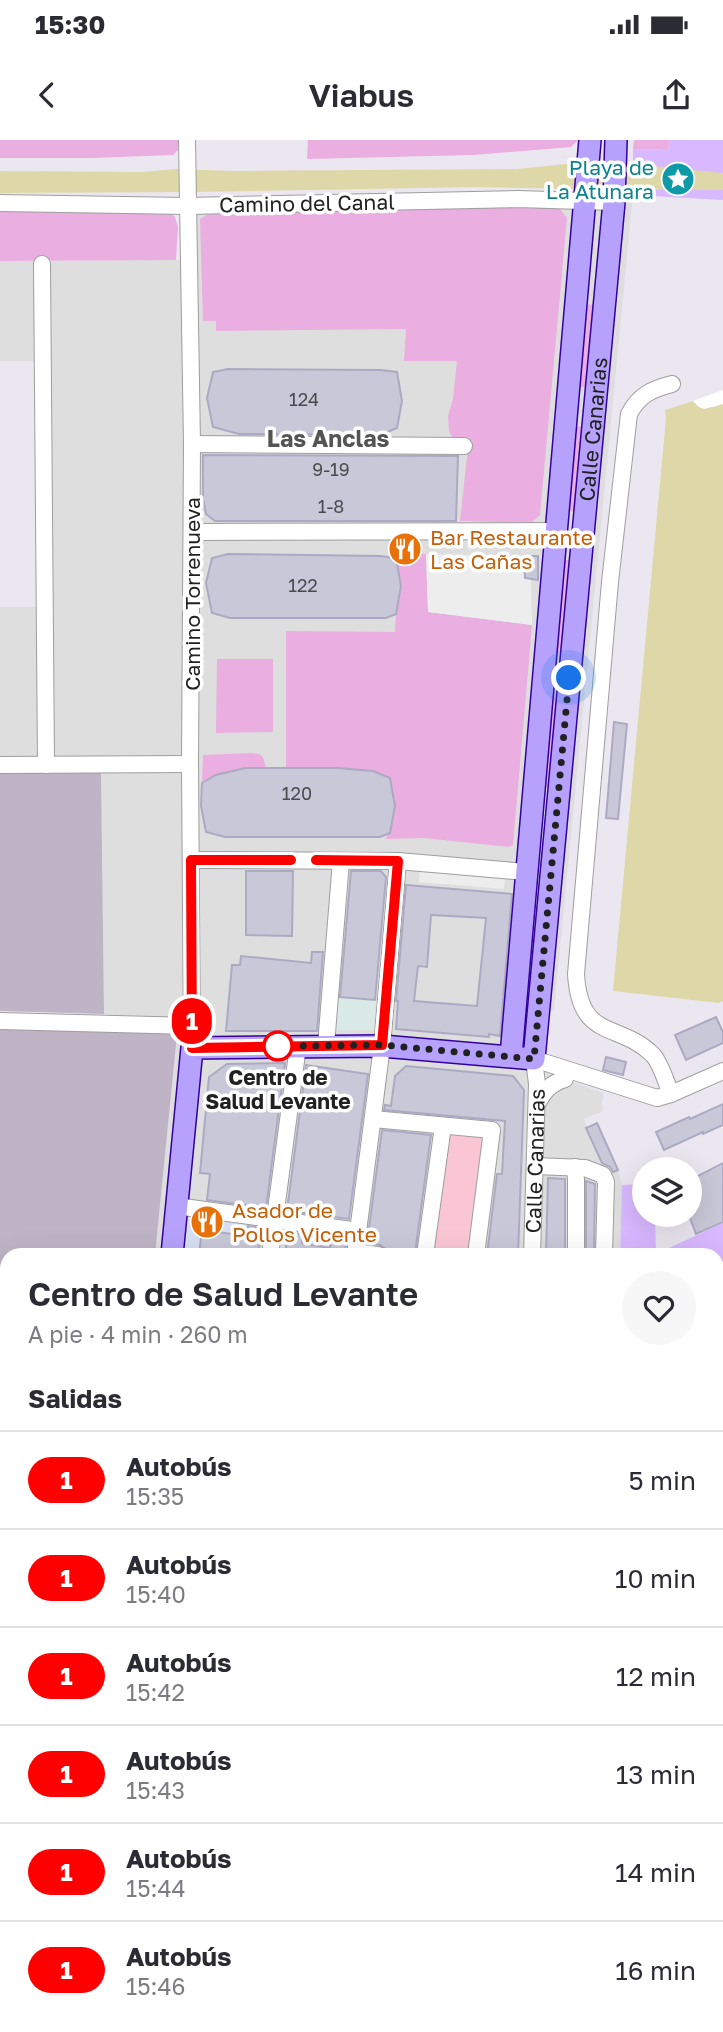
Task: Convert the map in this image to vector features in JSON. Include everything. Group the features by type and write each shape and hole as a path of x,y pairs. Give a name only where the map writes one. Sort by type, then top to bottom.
{"main road":[{"name":"Calle Canarias","path":"511,1056 589,149 616,150 614,198 534,1059"},
{"path":"173,1248 192,1048 382,1045 534,1059"}],"street":[{"name":"Camino Torrenueva","path":"187,140 192,444 192,1048"},
{"name":"Camino del Canal","path":"0,203 518,199 586,196 614,198"},
{"path":"42,264 46,765"},
{"path":"671,1094 654,1057 640,1045 594,1022 587,1015 577,990 576,974 610,582 629,414 642,396 672,384"},
{"path":"192,444 464,446"},
{"path":"192,532 557,531"},
{"path":"0,765 190,764"},
{"path":"191,860 398,861 526,872"},
{"path":"326,1045 341,861"},
{"path":"356,1248 382,1045 398,861"},
{"path":"0,1021 192,1026"},
{"path":"271,1248 298,1046"},
{"path":"534,1059 546,1071 612,1095 626,1097 642,1094"},
{"path":"534,1059 657,1098 723,1070"},
{"name":"Calle Canarias","path":"532,1248 537,1084 534,1059"},
{"path":"536,1106 549,1087 565,1079"},
{"path":"373,1119 492,1130 478,1248"},
{"path":"426,1248 443,1126"},
{"path":"535,1166 575,1167 603,1175 606,1179 604,1248"},
{"path":"575,1167 576,1248"},
{"path":"176,1206 359,1231"}],"shaded area":[{"path":"0,140 180,140 178,150 173,155 0,158"},
{"path":"308,140 578,140 571,147 473,155 307,159"},
{"path":"634,140 670,140 668,150 633,149"},
{"path":"596,162 723,173 723,190 478,187 0,193 0,171 517,169"},
{"path":"609,190 609,194 633,195 554,1011 539,1009 546,1071 604,1093 603,1111 584,1119 607,1174 618,1170 622,1185 620,1248 156,1248 177,1018 104,1014 101,771 0,757 0,607 38,607 37,361 0,361 0,261 188,260 187,197"},
{"path":"546,206 559,208 567,218 540,515 531,523 460,521 469,438 452,437 449,431 448,416 453,399 457,361 404,361 406,329 216,331 216,321 203,321 200,219 210,213"},
{"path":"0,208 170,213 175,217 178,227 176,260 0,261"},
{"path":"584,304 597,305 589,388 576,386"},
{"path":"693,401 699,407 723,404 723,1001 719,1003 613,991 665,410"},
{"path":"573,426 586,427 579,512 566,511"},
{"path":"391,553 426,554 428,612 532,625 513,845 509,847 424,838 386,839 390,833 395,806 390,778 373,771 286,768 286,631 395,632 401,586 396,559 389,557"},
{"path":"426,554 524,556 525,578 531,579 532,625 428,612"},
{"path":"561,560 574,560 565,653 552,652"},
{"path":"217,659 273,659 273,732 216,733"},
{"path":"551,692 562,692 552,788 543,787"},
{"path":"251,753 263,757 266,768 233,771 202,783 203,755"},
{"path":"101,771 104,1014 0,1011 0,772"},
{"path":"420,870 505,877 504,889 419,882"},
{"path":"336,997 376,1000 374,1030 333,1030"},
{"path":"0,1027 177,1034 156,1248 0,1248"},
{"path":"450,1130 489,1135 474,1248 434,1248"},
{"path":"176,1206 359,1231 356,1248 173,1248"}],"sand":[{"name":"Playa de La Atunara","path":"670,140 723,140 723,200 633,195 633,149 668,150"},
{"path":"622,1185 632,1185 632,1227 655,1227 656,1248 620,1248"},
{"path":"723,1223 723,1248 669,1248"}],"pier":[{"path":"723,390 723,404 704,409 693,401"}],"building":[{"path":"228,369 397,372 402,401 397,428 380,435 239,434 213,427 207,398 213,372"},
{"path":"203,455 458,456 456,521 215,521 206,514 203,498"},
{"path":"228,554 396,558 401,586 396,614 386,618 230,618 212,613 206,583 212,558"},
{"path":"524,556 538,556 538,580 525,578"},
{"path":"614,722 627,724 618,819 606,818"},
{"path":"245,768 338,768 373,771 390,778 395,806 390,833 380,837 225,837 206,832 201,806 202,783 216,775"},
{"path":"246,871 293,871 292,936 246,935"},
{"path":"351,871 381,871 386,877 375,1000 340,997"},
{"path":"406,885 512,894 500,1036 396,1029","holes":["431,915 486,918 477,1006 414,1001 418,966 427,967"]},
{"path":"312,952 323,952 317,1031 226,1031 232,965 240,965 241,956 311,963"},
{"path":"716,1017 723,1032 723,1043 686,1060 675,1035"},
{"path":"606,1057 626,1062 623,1075 603,1070"},
{"path":"285,1063 266,1208 207,1200 210,1174 200,1173 209,1077 227,1064"},
{"path":"306,1065 368,1074 349,1219 287,1211"},
{"path":"406,1066 513,1076 524,1090 518,1248 488,1248 497,1174 502,1174 505,1121 384,1110 385,1105 391,1106 395,1076"},
{"path":"723,1104 723,1125 664,1150 656,1132"},
{"path":"597,1123 618,1170 613,1172 602,1163 586,1128"},
{"path":"382,1130 431,1135 416,1248 384,1248 367,1243"},
{"path":"723,1163 723,1222 696,1234 693,1227 702,1227 702,1174"},
{"path":"548,1178 565,1179 565,1248 546,1248"},
{"path":"586,1181 595,1184 594,1248 586,1248"},
{"path":"203,1220 218,1222 217,1232 246,1236 248,1226 262,1228 259,1248 200,1248"},
{"path":"288,1232 302,1234 302,1243 330,1248 286,1248"},
{"path":"331,1238 346,1240 345,1248 330,1248"}],"bus line":[{"name":"1","path":"291,860 191,860 192,1048 382,1045 398,861 316,860"}],"place":[{"name":"Playa de La Atunara","path":"678,179"},
{"name":"Bar Restaurante Las Cañas","path":"405,549"},
{"name":"Centro de Salud Levante","path":"278,1046"},
{"name":"Asador de Pollos Vicente","path":"207,1222"}],"district":[{"name":"Las Anclas","path":"328,438"}],"route":[{"path":"278,1046 382,1045 534,1059 569,678"}]}
